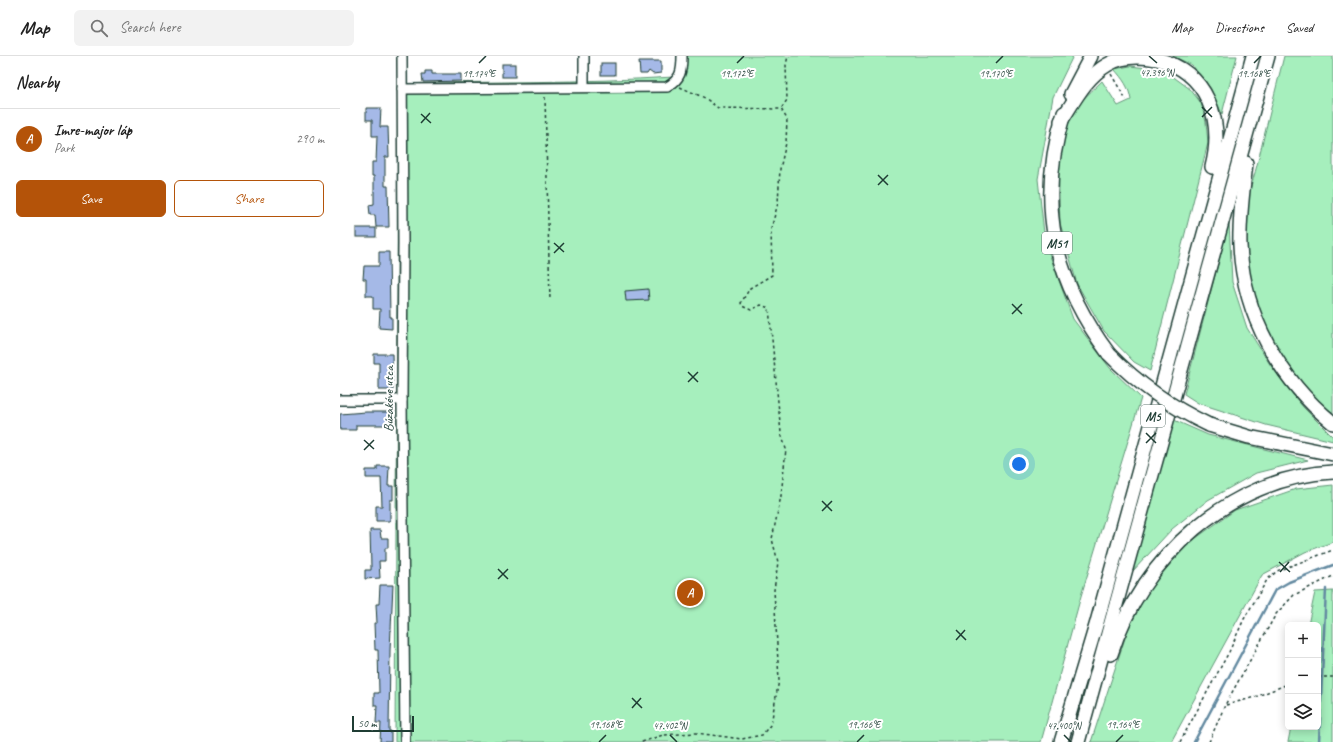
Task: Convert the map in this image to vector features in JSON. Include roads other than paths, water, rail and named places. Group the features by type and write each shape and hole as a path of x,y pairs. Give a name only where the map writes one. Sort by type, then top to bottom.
{"highway":[{"path":"1061,121 1069,97 1091,56"},
{"name":"M5","path":"1061,742 1097,622 1253,56"},
{"name":"M5","path":"1078,742 1268,56"},
{"path":"1061,121 1083,87 1106,65 1136,57 1162,60 1187,73 1204,92 1212,108 1217,136 1216,152 1200,219 1201,242"},
{"name":"M51","path":"1061,121 1053,155 1050,189 1056,240 1061,263 1078,306 1086,321 1109,354 1124,369 1156,395 1209,425 1248,437 1333,454"},
{"path":"1248,130 1240,227 1241,262 1248,294 1261,329 1289,378 1306,398 1333,423"},
{"path":"1078,742 1096,702 1114,645 1133,604 1144,586 1170,553 1219,509 1243,496 1293,478 1333,472"}],"street":[{"name":"Búzakéve utca","path":"402,56 402,400 405,742"},
{"path":"584,56 584,86"},
{"path":"402,89 670,85 682,71 682,56"},
{"path":"340,400 402,400"}],"waterway":[{"path":"1194,742 1275,590 1289,582 1333,565"},
{"path":"1319,742 1326,589"}],"place":[{"name":"Imre-major láp","path":"690,593"}]}
